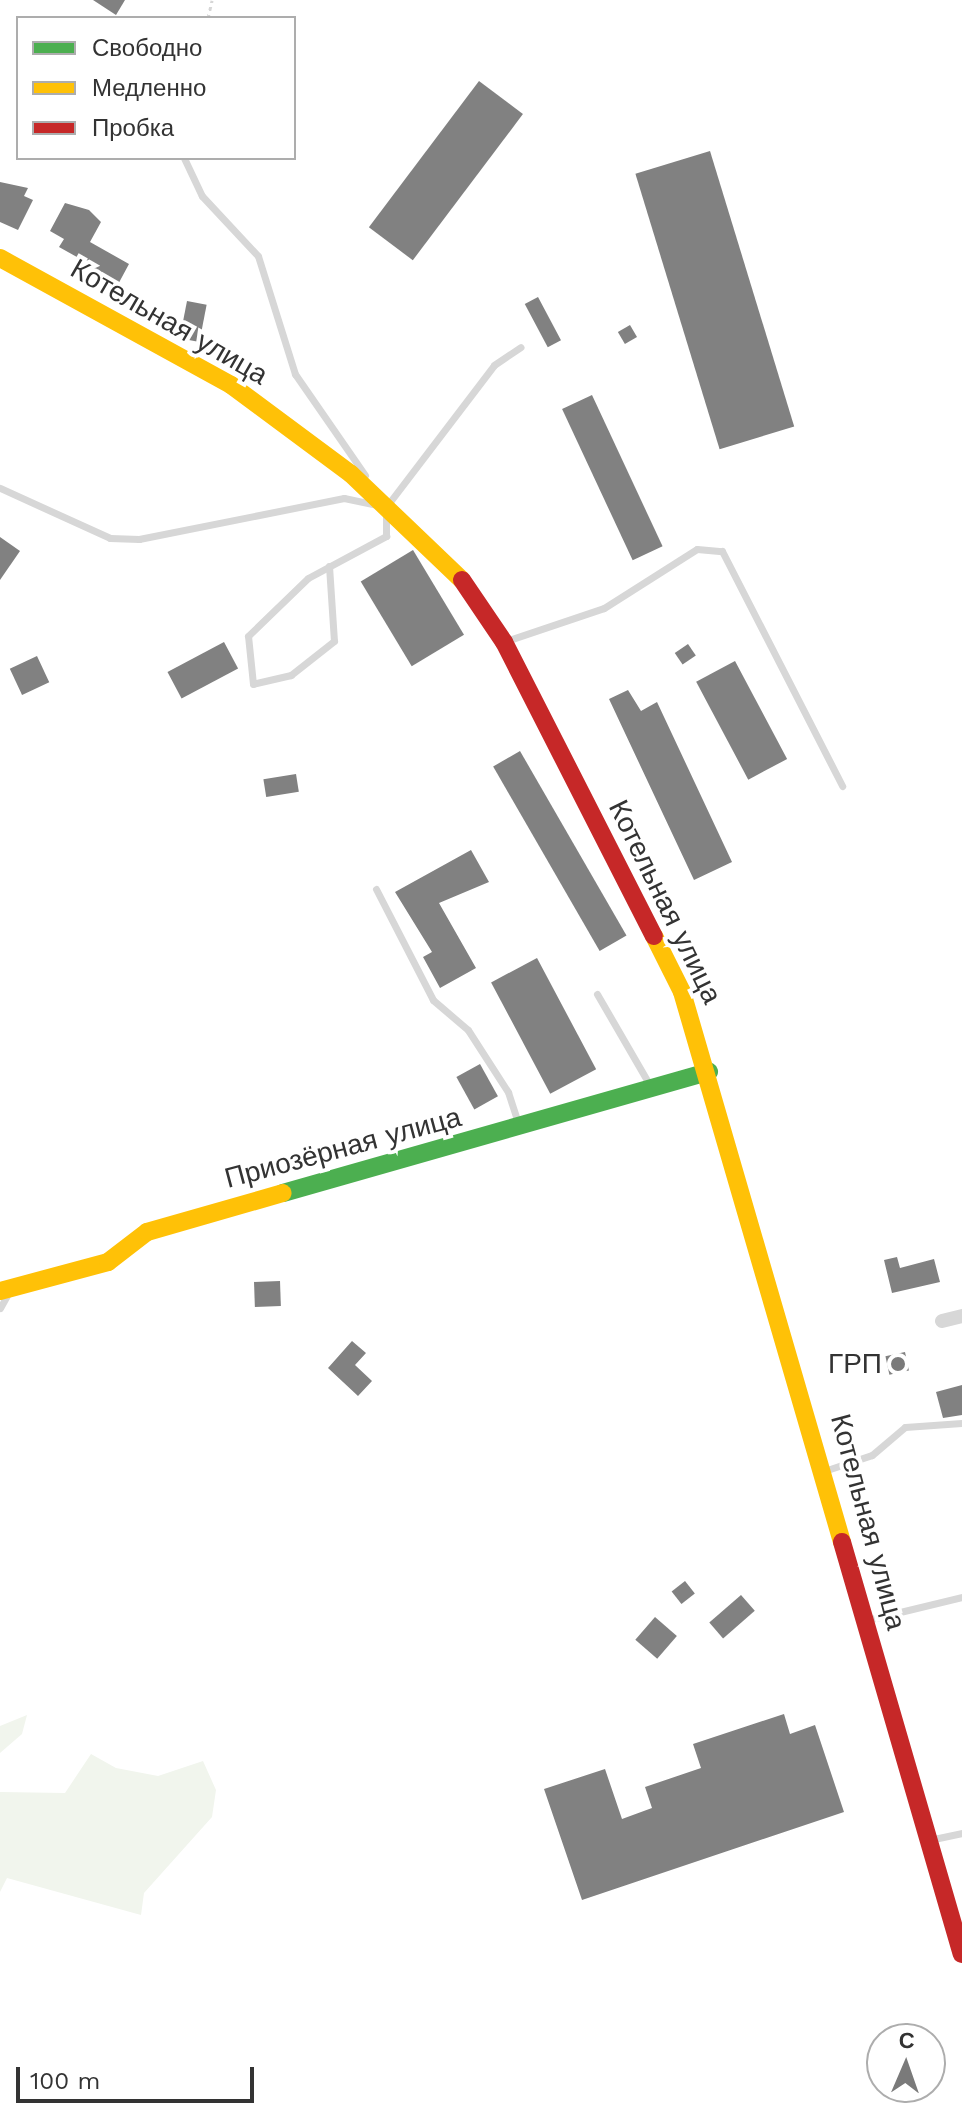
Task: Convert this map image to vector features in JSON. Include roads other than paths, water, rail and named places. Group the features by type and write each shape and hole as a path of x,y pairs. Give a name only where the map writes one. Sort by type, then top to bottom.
{"street":[{"name":"Котельная улица","path":"0,258 231,385 386,507 456,571 504,642 682,992 709,1072 827,1470 865,1620 962,1954"},
{"name":"Приозёрная улица","path":"5,1290 108,1262 147,1232 422,1152 521,1131 709,1072"},
{"path":"942,1321 962,1316"}],"lane":[{"path":"185,160 202,196 258,256 295,374 386,507 386,536 329,566 248,636 253,684 291,675 334,641 329,566"},
{"path":"386,507 494,365 521,347"},
{"path":"0,488 110,538 139,539 344,498 386,507"},
{"path":"504,642 604,608 697,549 722,551 842,786"},
{"path":"376,889 433,1000 468,1030 508,1092 521,1131"},
{"path":"597,994 652,1089"},
{"path":"0,1308 5,1290"},
{"path":"827,1470 872,1455 905,1427 962,1423"},
{"path":"865,1620 962,1597"},
{"path":"927,1841 962,1833"}],"place":[{"name":"ГРП","path":"898,1364"}]}
